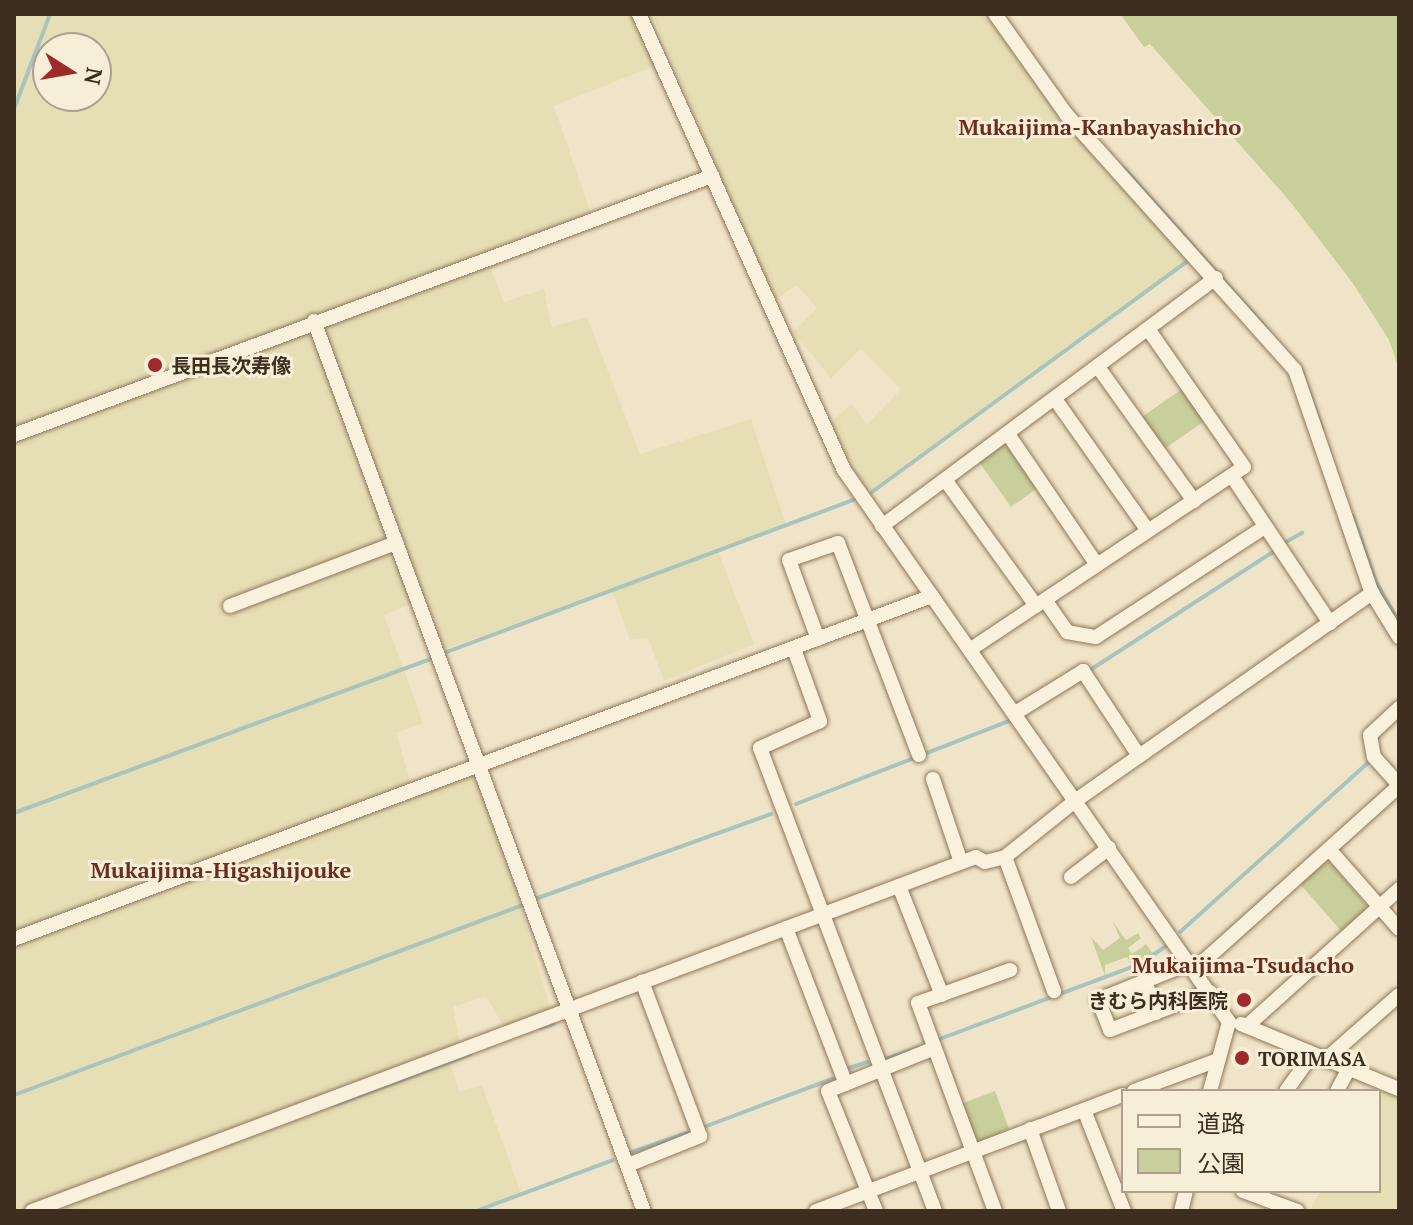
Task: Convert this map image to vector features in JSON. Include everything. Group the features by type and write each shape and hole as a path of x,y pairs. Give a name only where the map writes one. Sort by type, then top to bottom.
{"street":[{"path":"639,14 832,449 882,526 1017,712 1229,1022 1247,1026 1399,1089"},
{"path":"995,14 1066,114 1216,278 1300,378 1372,593 1399,637"},
{"path":"14,435 314,321 712,176"},
{"path":"882,526 1216,278"},
{"path":"314,321 644,1211"},
{"path":"971,649 1244,467 1148,329"},
{"path":"1098,367 1194,501"},
{"path":"1055,399 1148,531"},
{"path":"1008,434 1097,565"},
{"path":"1232,476 1330,623"},
{"path":"946,481 1040,603 1067,632 1096,637 1265,527"},
{"path":"230,606 396,543"},
{"path":"818,639 789,560 838,543 871,619 919,755"},
{"path":"32,1211 961,862 1005,857 1075,801 1372,593"},
{"path":"14,939 932,596"},
{"path":"794,649 820,721 760,748 789,816 821,915 935,1211"},
{"path":"1017,712 1083,671 1139,756"},
{"path":"1210,992 1110,1030 1098,1000 1192,966 1399,785 1374,757 1370,735 1399,708"},
{"path":"933,779 961,862"},
{"path":"1071,877 1109,848"},
{"path":"1329,849 1399,929"},
{"path":"1005,857 1054,991"},
{"path":"899,886 942,995"},
{"path":"1247,1026 1399,889"},
{"path":"786,928 846,1084"},
{"path":"995,1211 918,1003 1010,970"},
{"path":"1145,981 1156,1013"},
{"path":"628,1165 700,1136 642,982"},
{"path":"1288,1089 1318,1058 1399,995"},
{"path":"1211,1089 1229,1022"},
{"path":"876,1211 828,1091 935,1048"},
{"path":"1139,1089 1218,1060"},
{"path":"1338,1089 1348,1070"},
{"path":"816,1211 1121,1096"},
{"path":"1084,1110 1124,1211"},
{"path":"1030,1129 1059,1211"},
{"path":"1256,1193 1281,1197 1297,1211"}],"shaded area":[{"path":"14,14 643,14 662,63 554,106 593,220 491,269 504,302 544,289 551,327 587,317 640,454 751,419 786,524 719,553 754,644 664,681 648,638 630,640 612,591 445,649 425,598 384,615 423,723 396,733 413,790 480,765 551,1012 505,1029 486,996 453,1007 460,1044 449,1060 459,1092 482,1085 521,1193 474,1211 14,1211"},
{"path":"652,14 989,14 1191,257 867,496 829,423 852,404 867,424 901,389 861,349 831,378 793,332 817,308 797,285 773,301"},
{"path":"1381,1090 1399,1097 1399,1211 1311,1209 1319,1193 1381,1193"}],"green space":[{"path":"1120,14 1399,14 1399,369 1389,340 1352,282 1288,199 1150,44 1144,47"},
{"path":"1182,389 1204,421 1164,449 1142,417"},
{"path":"1000,445 1008,448 1036,489 1011,507 979,462"},
{"path":"1322,862 1331,863 1366,905 1364,914 1342,932 1300,884"},
{"path":"1113,922 1126,940 1138,933 1141,938 1128,948 1132,954 1146,944 1153,954 1132,966 1127,957 1105,965 1105,976 1091,937 1103,950 1120,938"},
{"path":"995,1091 1009,1129 981,1141 973,1137 961,1104"}],"waterway":[{"path":"14,109 50,14"},
{"path":"1124,168 1267,329"},
{"path":"872,492 1190,259"},
{"path":"1301,369 1322,428"},
{"path":"444,653 853,500"},
{"path":"1353,516 1376,582 1399,622"},
{"path":"1284,543 1302,533"},
{"path":"1090,670 1275,551"},
{"path":"14,813 432,658"},
{"path":"796,804 1011,720"},
{"path":"1180,932 1368,763"},
{"path":"535,899 771,814"},
{"path":"14,1095 523,905"},
{"path":"937,1040 1138,965 1169,944"},
{"path":"540,1028 553,1024"},
{"path":"886,1059 918,1048"},
{"path":"338,1104 471,1054"},
{"path":"849,1068 867,1062"},
{"path":"704,1127 832,1079"},
{"path":"632,1152 687,1133"},
{"path":"476,1211 613,1160"}],"place":[{"name":"長田長次寿像","path":"155,365"},
{"name":"きむら内科医院","path":"1244,1000"},
{"name":"TORIMASA","path":"1242,1058"}],"district":[{"name":"Mukaijima-Kanbayashicho","path":"1100,127"},
{"name":"Mukaijima-Higashijouke","path":"221,870"},
{"name":"Mukaijima-Tsudacho","path":"1243,965"}]}
